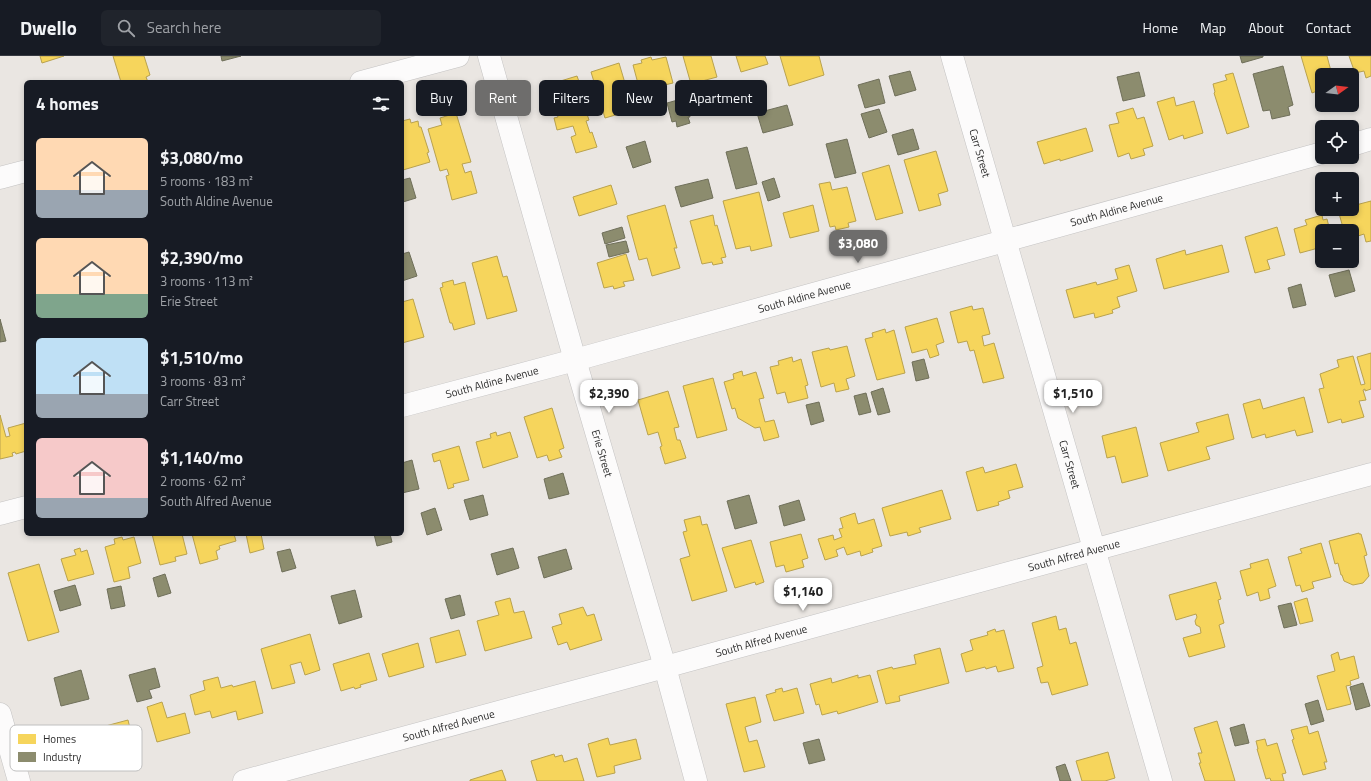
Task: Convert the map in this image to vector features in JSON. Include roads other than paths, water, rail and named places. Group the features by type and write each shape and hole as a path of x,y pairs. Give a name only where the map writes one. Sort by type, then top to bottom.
{"street":[{"path":"368,80 458,56"},
{"name":"Erie Street","path":"489,56 575,360 665,667 696,781"},
{"name":"Carr Street","path":"952,56 1161,781"},
{"path":"1359,143 1371,140"},
{"name":"South Aldine Avenue","path":"404,405 575,360 1315,155"},
{"path":"0,178 24,172"},
{"name":"South Alfred Avenue","path":"244,781 1371,474"},
{"path":"0,514 24,508"},
{"path":"0,714 10,749"},
{"path":"16,771 19,781"}]}
